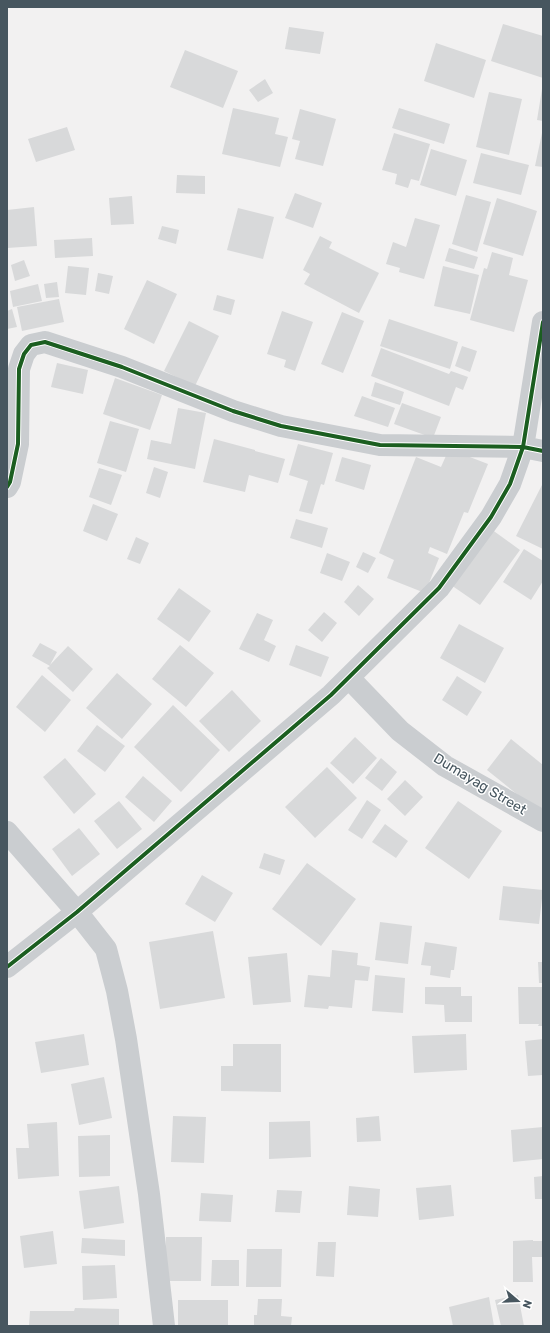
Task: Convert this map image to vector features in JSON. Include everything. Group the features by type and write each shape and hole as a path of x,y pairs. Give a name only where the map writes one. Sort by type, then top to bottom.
{"street":[{"path":"7,967 77,912 331,695 439,588 491,517 533,449 543,322"},
{"path":"7,487 10,482 18,444 19,369 24,354 31,345 45,342 122,367 232,411 281,426 380,445 533,449"},
{"name":"Dumayag Street","path":"349,678 400,731 445,766 543,821"},
{"path":"7,832 77,912 106,949 118,991 149,1194 164,1326"}],"building":[{"path":"503,24 543,36 543,78 491,61"},
{"path":"289,27 324,32 320,54 285,49"},
{"path":"436,43 486,60 474,98 424,81"},
{"path":"185,50 238,71 223,108 170,87"},
{"path":"265,79 273,93 258,102 249,90"},
{"path":"543,89 543,121 537,120"},
{"path":"489,92 522,99 509,155 476,147"},
{"path":"233,108 279,118 275,134 288,137 280,167 222,154"},
{"path":"399,108 450,124 444,144 392,128"},
{"path":"300,109 336,119 323,166 295,159 300,141 292,139"},
{"path":"67,127 75,150 36,162 28,139"},
{"path":"394,133 430,144 419,181 411,179 408,188 395,184 397,174 382,170"},
{"path":"542,133 543,134 543,167 535,166"},
{"path":"431,149 467,160 456,196 420,185"},
{"path":"481,153 529,165 521,195 473,183"},
{"path":"177,175 205,176 205,194 176,193"},
{"path":"295,193 322,203 313,228 285,218"},
{"path":"466,195 491,202 477,252 452,244"},
{"path":"132,196 134,224 111,225 109,198"},
{"path":"497,198 537,211 523,256 483,244"},
{"path":"34,207 37,246 7,248 7,210"},
{"path":"238,208 274,217 263,259 227,250"},
{"path":"415,218 440,225 424,279 399,272 400,268 386,264 393,242 406,247"},
{"path":"162,226 179,230 176,244 158,239"},
{"path":"320,236 332,242 329,248 379,273 359,313 304,284 310,274 303,270"},
{"path":"92,238 93,256 55,258 54,240"},
{"path":"449,248 478,257 474,269 445,261"},
{"path":"492,252 513,258 509,275 528,280 514,332 470,320 484,268 487,269"},
{"path":"24,260 30,276 15,281 11,265"},
{"path":"68,266 89,268 86,295 65,293"},
{"path":"443,266 479,275 470,314 434,306"},
{"path":"98,273 113,276 109,294 95,291"},
{"path":"147,280 177,294 154,344 124,329"},
{"path":"57,282 59,297 46,298 44,284"},
{"path":"38,284 42,301 13,307 10,291"},
{"path":"217,295 235,300 231,315 213,310"},
{"path":"59,299 64,322 22,331 17,307"},
{"path":"12,309 17,327 7,329 7,311"},
{"path":"282,311 313,322 295,371 284,367 286,360 267,354"},
{"path":"342,312 364,321 343,373 321,364"},
{"path":"389,319 458,342 450,369 380,346"},
{"path":"189,321 219,336 195,386 164,371"},
{"path":"462,346 477,351 470,372 455,366"},
{"path":"381,348 449,374 451,371 468,377 463,390 456,387 449,406 371,376"},
{"path":"57,363 88,370 83,394 51,387"},
{"path":"115,378 162,395 150,430 103,414"},
{"path":"375,382 404,392 400,405 371,396"},
{"path":"362,396 395,408 388,427 354,416"},
{"path":"402,403 441,417 433,438 394,424"},
{"path":"178,408 206,413 195,469 147,459 151,440 171,444"},
{"path":"110,421 139,429 126,472 97,463"},
{"path":"214,439 285,459 278,483 249,475 245,492 203,482"},
{"path":"298,444 333,453 324,485 321,484 312,514 299,511 308,481 289,475"},
{"path":"449,449 488,464 468,513 464,512 447,554 430,547 428,553 439,558 425,593 387,578 394,560 379,553 416,457 441,467"},
{"path":"342,457 371,465 364,490 335,481"},
{"path":"154,467 168,472 160,498 146,493"},
{"path":"99,468 122,475 111,505 89,497"},
{"path":"543,483 543,549 516,536"},
{"path":"93,504 118,514 107,541 83,531"},
{"path":"296,519 328,528 322,548 290,538"},
{"path":"491,529 520,550 480,605 451,585"},
{"path":"136,537 149,543 140,564 127,559"},
{"path":"524,549 543,561 543,581 531,600 503,582"},
{"path":"363,552 376,558 368,573 356,567"},
{"path":"327,553 350,562 342,581 320,573"},
{"path":"358,585 374,599 359,616 344,602"},
{"path":"179,588 211,611 189,642 157,619"},
{"path":"324,612 337,623 322,642 308,630"},
{"path":"257,613 273,620 264,640 276,646 269,662 239,649"},
{"path":"459,624 504,648 485,683 440,658"},
{"path":"40,643 57,652 50,665 68,646 93,669 73,692 47,668 50,666 32,656"},
{"path":"180,645 214,673 186,707 152,679"},
{"path":"296,645 329,657 321,677 289,665"},
{"path":"117,673 152,704 122,739 86,708"},
{"path":"42,675 71,700 45,732 16,707"},
{"path":"457,676 482,692 467,716 442,700"},
{"path":"232,690 261,721 229,752 199,721"},
{"path":"173,705 220,750 181,792 134,747"},
{"path":"97,725 125,746 105,772 77,751"},
{"path":"355,737 377,758 353,784 330,763"},
{"path":"511,739 543,765 543,815 487,770"},
{"path":"65,758 96,794 74,814 43,777"},
{"path":"381,758 397,772 382,791 365,778"},
{"path":"327,767 357,798 315,838 285,807"},
{"path":"143,776 172,801 154,822 125,797"},
{"path":"405,780 423,797 405,816 387,799"},
{"path":"367,800 381,810 362,839 348,830"},
{"path":"119,801 142,829 117,849 94,821"},
{"path":"458,801 502,831 469,879 425,848"},
{"path":"385,824 408,841 396,858 372,842"},
{"path":"79,828 100,854 72,876 52,849"},
{"path":"264,853 285,860 280,875 259,868"},
{"path":"307,863 356,899 321,946 272,909"},
{"path":"202,875 233,893 215,922 185,904"},
{"path":"503,886 543,890 539,924 499,920"},
{"path":"380,922 412,926 408,964 375,960"},
{"path":"213,931 225,998 160,1009 149,942"},
{"path":"425,942 457,947 454,970 451,970 450,978 430,975 431,966 421,965"},
{"path":"332,950 358,953 357,965 370,967 368,981 355,980 352,1008 329,1006 328,1009 304,1007 308,975 330,977"},
{"path":"287,953 291,1002 253,1005 248,957"},
{"path":"538,962 543,962 543,983 539,983"},
{"path":"375,975 405,978 403,1013 372,1011"},
{"path":"425,987 461,987 461,996 472,996 472,1022 445,1022 444,1005 425,1004"},
{"path":"518,987 543,987 543,1026 538,1026 539,1024 519,1024"},
{"path":"84,1034 89,1065 41,1073 35,1042"},
{"path":"466,1034 467,1070 414,1073 412,1036"},
{"path":"543,1039 543,1075 528,1076 525,1041"},
{"path":"233,1044 281,1044 281,1092 221,1091 221,1066 233,1066"},
{"path":"104,1077 112,1118 79,1125 71,1084"},
{"path":"173,1116 206,1117 204,1163 171,1162"},
{"path":"379,1116 381,1141 357,1142 356,1118"},
{"path":"310,1121 311,1157 269,1159 269,1122"},
{"path":"57,1122 59,1176 18,1179 16,1148 29,1148 27,1124"},
{"path":"543,1127 543,1159 513,1162 511,1130"},
{"path":"110,1135 110,1176 79,1177 78,1136"},
{"path":"543,1176 543,1199 535,1199 534,1177"},
{"path":"451,1185 454,1216 419,1220 416,1188"},
{"path":"119,1186 124,1223 84,1229 79,1191"},
{"path":"349,1186 380,1189 378,1217 347,1215"},
{"path":"277,1190 302,1191 300,1213 275,1212"},
{"path":"201,1193 233,1195 231,1222 199,1221"},
{"path":"53,1231 57,1264 24,1268 20,1236"},
{"path":"166,1237 202,1237 201,1281 166,1281"},
{"path":"82,1238 125,1240 125,1256 81,1253"},
{"path":"513,1241 543,1241 543,1257 532,1257 533,1282 513,1282"},
{"path":"318,1242 336,1242 334,1277 316,1276"},
{"path":"247,1249 282,1249 281,1287 246,1287"},
{"path":"212,1260 239,1260 239,1286 211,1286"},
{"path":"115,1265 117,1298 83,1300 82,1266"},
{"path":"518,1295 524,1326 501,1326 495,1300"},
{"path":"489,1297 494,1326 453,1326 449,1307"},
{"path":"258,1299 282,1299 281,1316 292,1317 291,1326 254,1326 254,1315 257,1315"},
{"path":"178,1300 228,1300 228,1326 178,1326"},
{"path":"75,1308 119,1309 119,1326 29,1326 30,1311 74,1311"}],"cycle path":[{"path":"7,967 77,912 331,695 439,588 491,517 510,484 523,447 543,322"},
{"path":"7,487 10,482 18,444 19,369 24,354 31,345 45,342 122,367 233,411 281,426 380,445 523,447 543,451"}]}
